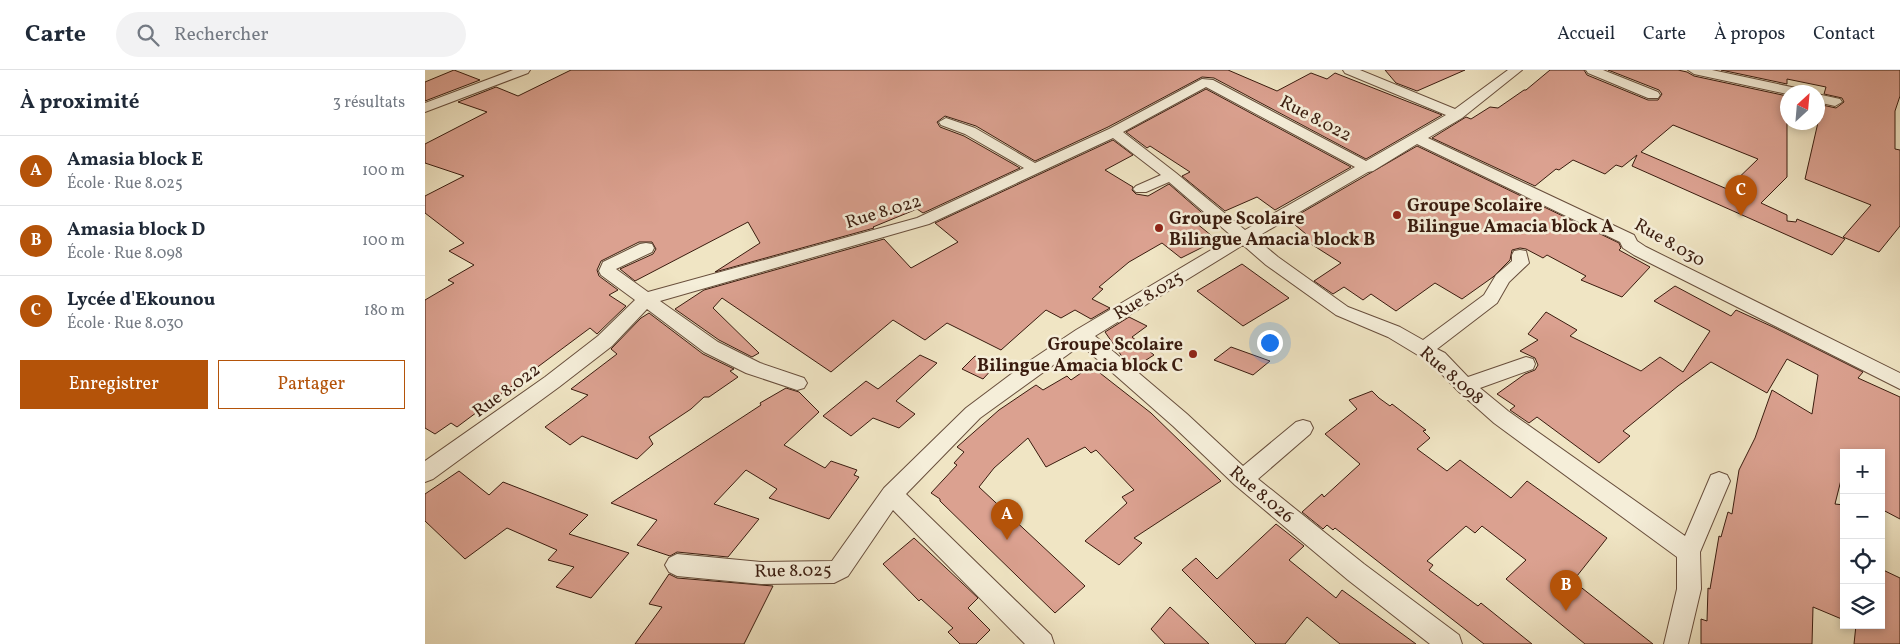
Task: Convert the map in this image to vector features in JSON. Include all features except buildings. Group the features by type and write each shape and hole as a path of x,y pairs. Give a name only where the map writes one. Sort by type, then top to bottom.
{"street":[{"path":"486,70 503,78"},
{"path":"425,108 524,70"},
{"path":"1349,70 1457,115"},
{"name":"Rue 8.025","path":"677,566 761,573 834,572 840,569 892,494 973,414 1081,335 1245,237 1368,168 1457,115 1516,70"},
{"path":"1592,70 1653,95"},
{"path":"1694,70 1780,89"},
{"name":"Rue 8.022","path":"425,473 544,388 605,341 646,299 907,227 984,194 1114,132 1205,83 1368,168"},
{"path":"1825,100 1835,102"},
{"path":"946,122 970,131 1035,169"},
{"name":"Rue 8.098","path":"1114,132 1273,260 1343,311 1394,332 1424,348 1438,358 1465,386 1501,417 1689,552"},
{"name":"Rue 8.030","path":"1417,138 1628,239 1629,244 1658,260 1900,382"},
{"path":"1141,189 1171,176"},
{"path":"645,248 609,266 607,271 711,347 730,358 797,383"},
{"path":"1424,348 1491,298 1502,279 1521,263 1520,255"},
{"name":"Rue 8.026","path":"1081,335 1180,420 1243,479 1355,572 1450,644"},
{"path":"1465,386 1526,364"},
{"path":"1243,479 1303,428"},
{"path":"1676,644 1689,589 1689,552 1719,481"},
{"path":"892,494 1042,644"}],"place":[{"name":"Groupe Scolaire Bilingue Amacia block A","path":"1397,215"},
{"name":"Lycée d'Ekounou","path":"1741,216"},
{"name":"Groupe Scolaire Bilingue Amacia block B","path":"1159,228"},
{"name":"Groupe Scolaire Bilingue Amacia block C","path":"1193,354"},
{"name":"Amasia block E","path":"1007,540"},
{"name":"Amasia block D","path":"1566,611"}]}
